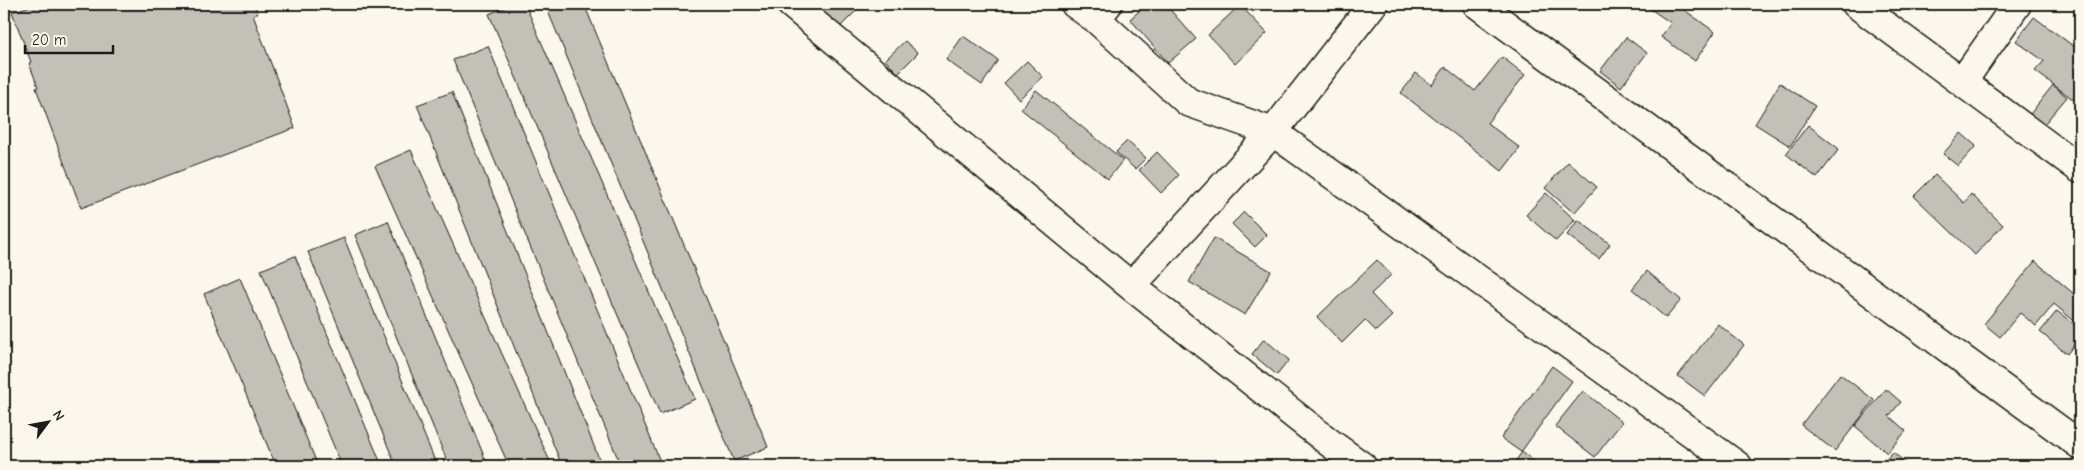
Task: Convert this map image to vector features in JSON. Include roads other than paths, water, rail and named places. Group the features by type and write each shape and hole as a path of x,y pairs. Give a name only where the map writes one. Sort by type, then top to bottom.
{"street":[{"path":"791,4 1131,286 1330,443 1362,466"},
{"path":"1131,286 1273,132 1373,4"},
{"path":"1477,4 2080,445"},
{"path":"1856,4 2080,169"},
{"path":"1963,81 2017,4"},
{"path":"1093,9 1188,102 1273,132 1738,466"}]}
